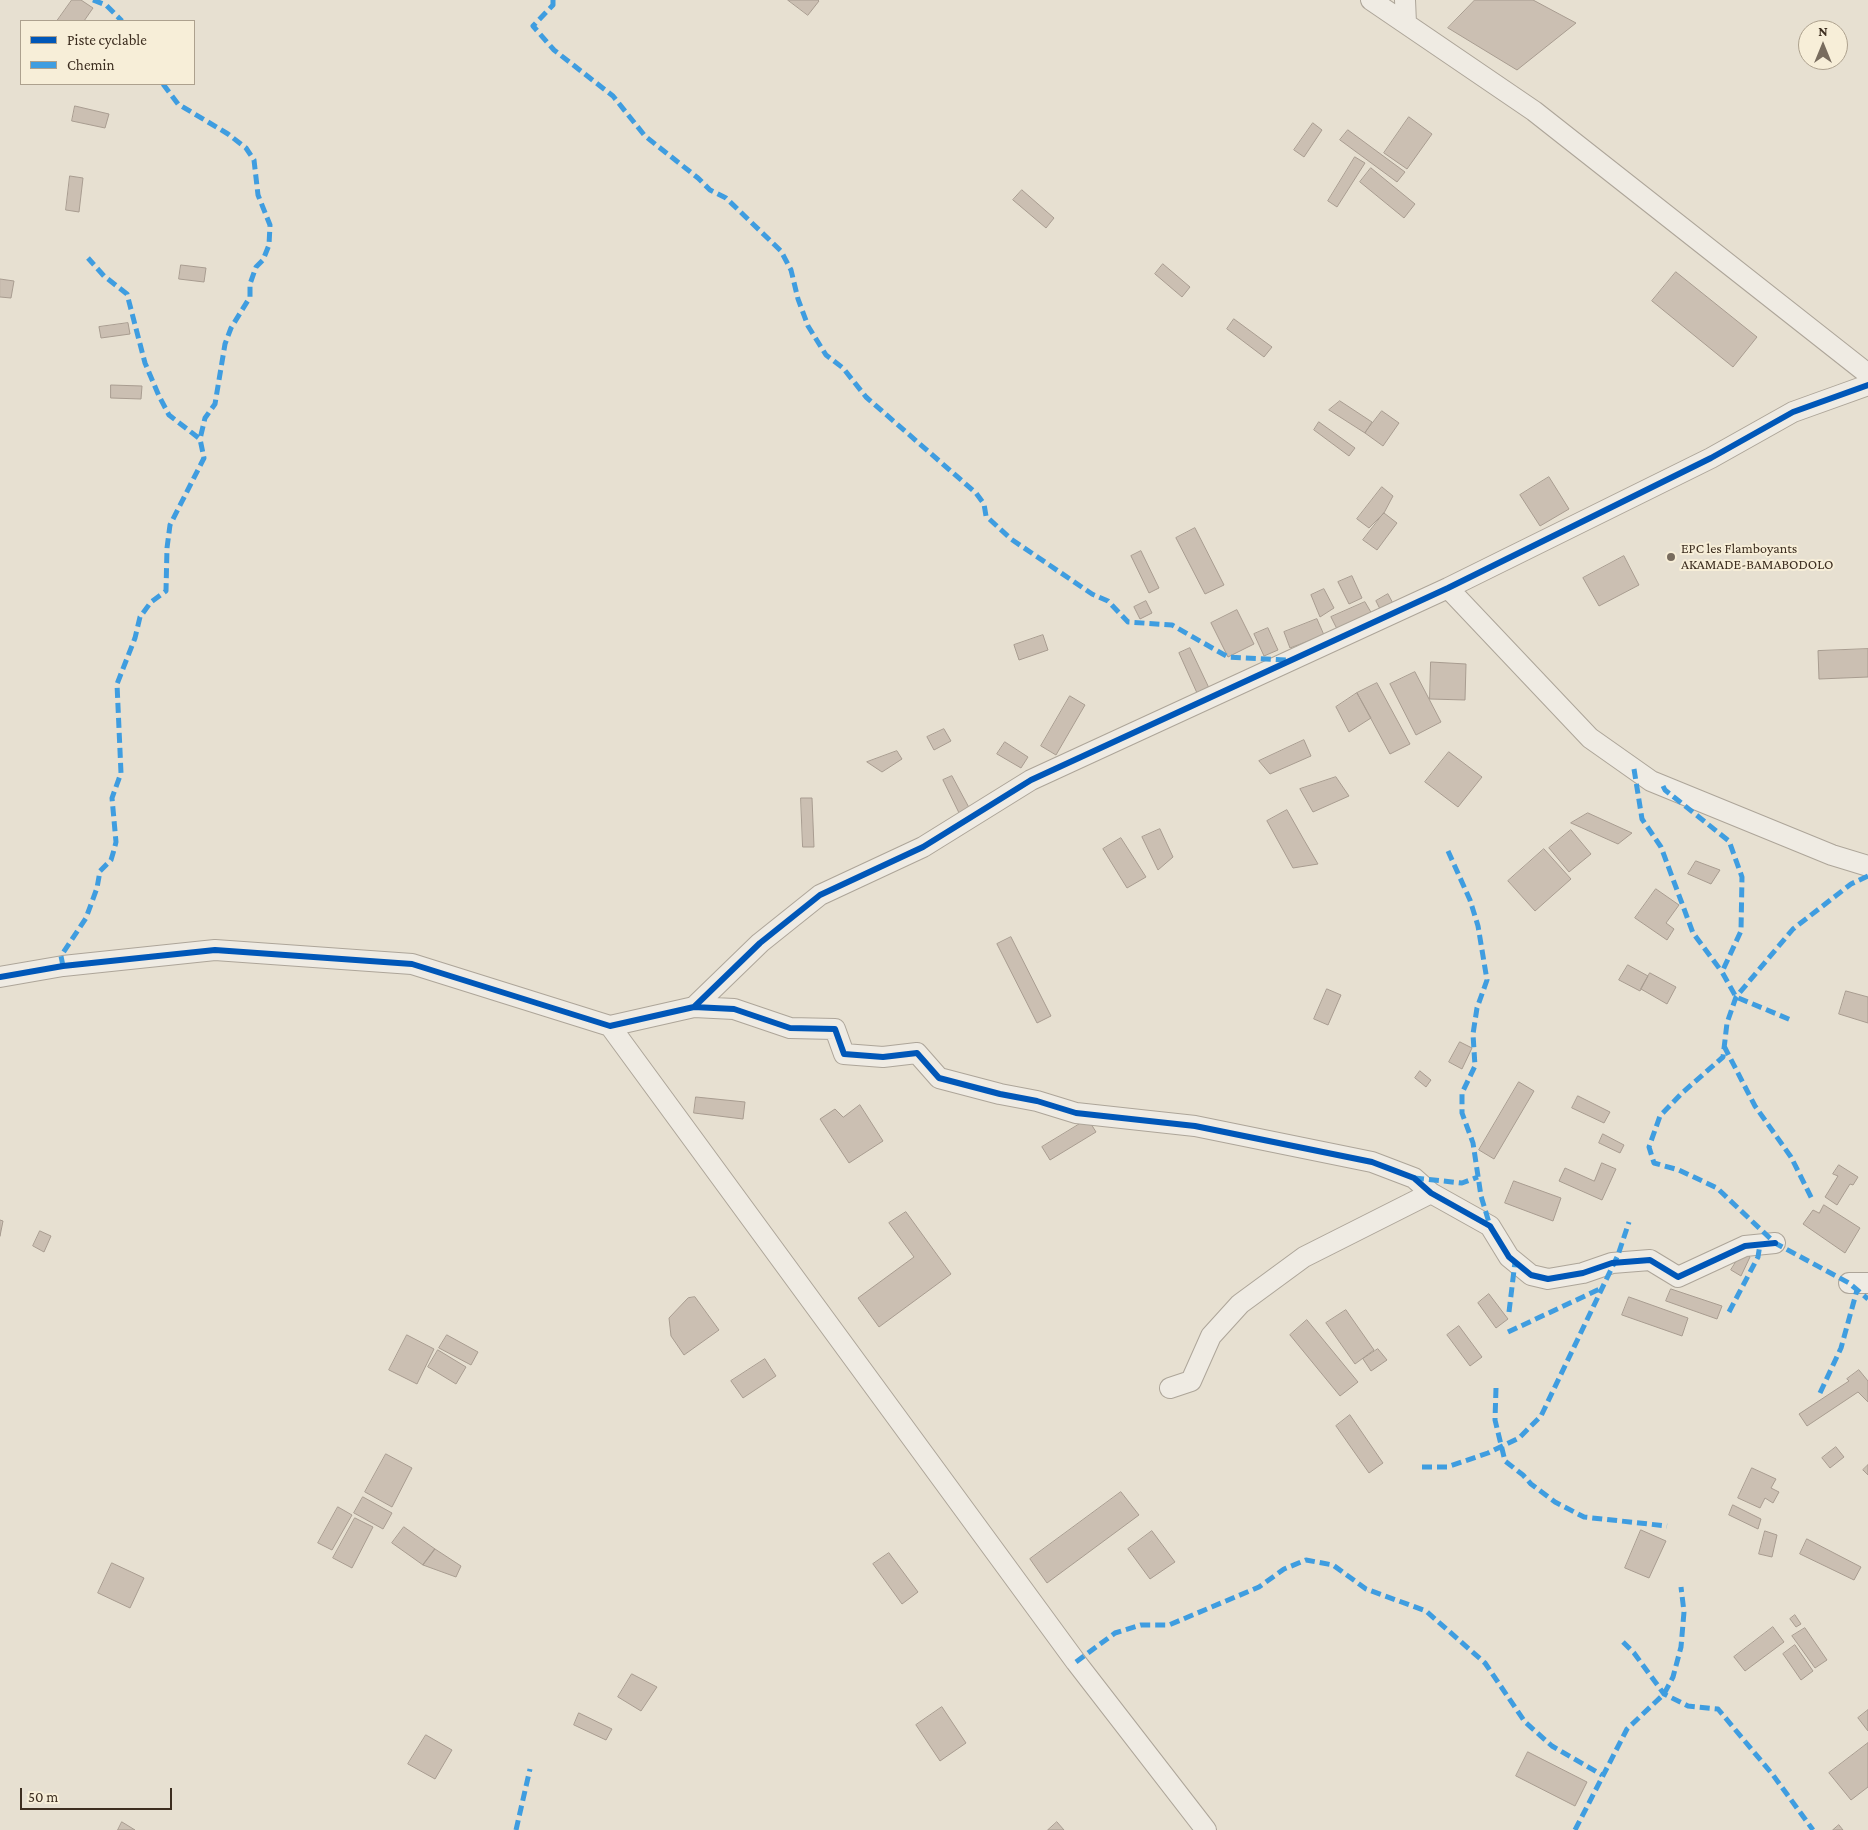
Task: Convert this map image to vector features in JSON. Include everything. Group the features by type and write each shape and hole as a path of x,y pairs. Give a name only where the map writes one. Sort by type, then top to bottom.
{"street":[{"path":"1371,0 1534,111 1868,374"},
{"path":"1405,0 1406,24"},
{"path":"694,1007 760,943 820,895 923,847 1031,780 1448,588 1711,458 1793,412 1868,385"},
{"path":"1448,588 1590,738 1651,781 1832,855 1868,866"},
{"path":"0,977 63,966 215,950 412,964 610,1026 694,1007 734,1009 790,1028 834,1029 844,1054 883,1057 917,1053 939,1078 1000,1094 1037,1101 1076,1113 1195,1126 1372,1162 1414,1178 1431,1193 1490,1226 1509,1257 1531,1275 1548,1279 1583,1273 1612,1263 1650,1260 1678,1277 1746,1246 1775,1243"},
{"path":"610,1026 1076,1662 1206,1830"},
{"path":"1170,1388 1191,1381 1211,1336 1248,1298 1304,1256 1431,1193"}],"building":[{"path":"72,0 81,0 93,8 85,20 58,20"},
{"path":"788,0 818,0 819,1 808,15"},
{"path":"1475,0 1533,0 1576,23 1517,70 1448,28"},
{"path":"75,106 109,114 105,128 72,121"},
{"path":"1409,117 1432,134 1407,169 1384,153"},
{"path":"1313,123 1322,130 1304,157 1294,150"},
{"path":"1348,130 1405,172 1397,182 1340,140"},
{"path":"1355,157 1365,163 1337,207 1328,201"},
{"path":"1371,168 1415,204 1404,218 1360,182"},
{"path":"70,176 83,178 79,212 66,210"},
{"path":"1022,190 1054,218 1046,228 1013,200"},
{"path":"1163,264 1190,287 1182,297 1155,274"},
{"path":"181,265 206,268 204,282 179,279"},
{"path":"1676,272 1757,337 1733,367 1652,301"},
{"path":"0,279 14,281 11,298 0,297"},
{"path":"1234,319 1272,347 1264,357 1227,329"},
{"path":"128,323 130,334 101,338 99,327"},
{"path":"111,385 142,386 141,399 111,398"},
{"path":"1340,401 1372,422 1365,433 1329,410"},
{"path":"1382,411 1399,423 1383,446 1365,433"},
{"path":"1319,422 1355,448 1349,456 1314,430"},
{"path":"1549,477 1569,509 1540,526 1520,495"},
{"path":"1382,487 1393,496 1384,513 1369,528 1357,519"},
{"path":"1384,513 1397,523 1377,550 1363,540"},
{"path":"1195,528 1224,585 1205,594 1176,538"},
{"path":"1141,551 1159,588 1149,593 1131,556"},
{"path":"1624,556 1639,585 1599,606 1583,578"},
{"path":"1352,576 1362,598 1349,604 1338,582"},
{"path":"1324,589 1334,608 1320,617 1311,595"},
{"path":"1388,594 1396,609 1381,611 1376,601"},
{"path":"1146,601 1152,613 1140,619 1134,607"},
{"path":"1365,602 1372,614 1337,629 1331,617"},
{"path":"1237,610 1254,644 1228,657 1211,623"},
{"path":"1317,619 1324,635 1290,648 1284,632"},
{"path":"1268,628 1278,650 1264,656 1254,634"},
{"path":"1043,635 1048,650 1019,660 1014,645"},
{"path":"1190,648 1209,688 1197,693 1179,653"},
{"path":"1868,649 1868,677 1819,679 1818,651"},
{"path":"1431,662 1466,664 1465,700 1430,699"},
{"path":"1415,672 1441,722 1416,735 1390,684"},
{"path":"1377,683 1410,744 1390,754 1357,693"},
{"path":"1357,693 1371,718 1349,732 1336,707"},
{"path":"1070,696 1085,705 1056,755 1041,746"},
{"path":"944,729 951,741 934,750 927,737"},
{"path":"1304,740 1311,756 1270,774 1259,761"},
{"path":"1005,742 1028,757 1021,768 997,754"},
{"path":"897,751 902,759 882,772 867,762"},
{"path":"1449,752 1482,777 1458,807 1425,782"},
{"path":"952,776 973,815 961,817 943,780"},
{"path":"1336,777 1349,796 1313,812 1300,789"},
{"path":"801,798 812,798 814,847 803,847"},
{"path":"1287,810 1318,864 1293,868 1267,821"},
{"path":"1588,813 1632,833 1618,844 1571,823"},
{"path":"1160,829 1173,857 1158,870 1142,837"},
{"path":"1571,830 1591,854 1569,872 1549,848"},
{"path":"1121,838 1146,877 1127,888 1103,849"},
{"path":"1544,849 1571,879 1535,911 1508,881"},
{"path":"1696,861 1720,870 1711,884 1688,874"},
{"path":"1656,889 1679,905 1666,923 1674,929 1667,940 1635,918"},
{"path":"1011,937 1051,1016 1037,1023 997,944"},
{"path":"1628,965 1648,976 1640,991 1619,980"},
{"path":"1650,973 1676,987 1667,1004 1641,989"},
{"path":"1327,989 1341,995 1328,1025 1314,1019"},
{"path":"1846,991 1868,997 1868,1023 1839,1014"},
{"path":"1460,1042 1472,1048 1462,1069 1449,1062"},
{"path":"1420,1071 1431,1080 1426,1087 1415,1078"},
{"path":"1519,1082 1534,1091 1494,1159 1479,1150"},
{"path":"1578,1096 1610,1112 1604,1123 1572,1108"},
{"path":"696,1097 745,1102 743,1119 694,1113"},
{"path":"860,1105 883,1141 849,1163 820,1119 835,1109 843,1117"},
{"path":"1088,1119 1096,1132 1050,1160 1042,1147"},
{"path":"1603,1134 1624,1145 1620,1153 1599,1143"},
{"path":"1602,1163 1616,1169 1602,1200 1559,1181 1565,1168 1594,1181"},
{"path":"1839,1165 1858,1177 1853,1185 1850,1184 1837,1205 1825,1197 1838,1176 1833,1174"},
{"path":"1514,1181 1561,1198 1553,1221 1505,1203"},
{"path":"1824,1205 1860,1228 1845,1253 1803,1224 1813,1210 1819,1213"},
{"path":"906,1212 951,1274 879,1327 858,1298 914,1257 889,1223"},
{"path":"0,1220 3,1221 0,1236"},
{"path":"40,1231 51,1236 44,1252 33,1246"},
{"path":"1743,1251 1750,1257 1741,1276 1731,1270"},
{"path":"1671,1289 1722,1306 1717,1319 1666,1301"},
{"path":"1489,1294 1508,1319 1496,1328 1478,1303"},
{"path":"695,1297 719,1330 684,1355 671,1336 669,1318 688,1298"},
{"path":"1629,1297 1688,1318 1682,1336 1622,1315"},
{"path":"1346,1310 1374,1350 1355,1364 1326,1323"},
{"path":"1307,1320 1358,1382 1340,1396 1290,1335"},
{"path":"1459,1326 1482,1357 1470,1366 1447,1335"},
{"path":"407,1335 434,1349 417,1384 389,1370"},
{"path":"447,1335 478,1352 471,1365 439,1348"},
{"path":"1378,1349 1387,1360 1371,1371 1363,1359"},
{"path":"438,1350 466,1367 456,1384 428,1367"},
{"path":"765,1359 776,1376 743,1398 731,1381"},
{"path":"1859,1370 1868,1381 1868,1402 1858,1392 1807,1426 1799,1414 1849,1381 1847,1379"},
{"path":"1350,1415 1383,1463 1369,1473 1336,1426"},
{"path":"1836,1447 1844,1457 1830,1468 1822,1458"},
{"path":"386,1454 412,1468 392,1507 365,1492"},
{"path":"1868,1465 1868,1475 1863,1470"},
{"path":"1752,1468 1776,1479 1771,1488 1779,1492 1773,1503 1765,1498 1760,1508 1738,1498"},
{"path":"1121,1492 1139,1515 1047,1583 1030,1559"},
{"path":"363,1497 392,1513 383,1529 354,1513"},
{"path":"1733,1505 1761,1519 1758,1529 1729,1515"},
{"path":"338,1507 352,1515 332,1550 318,1543"},
{"path":"355,1518 373,1527 352,1568 333,1558"},
{"path":"404,1527 435,1549 423,1565 392,1543"},
{"path":"1641,1530 1666,1541 1649,1578 1625,1568"},
{"path":"1152,1531 1175,1562 1150,1579 1128,1549"},
{"path":"1765,1531 1777,1535 1772,1557 1759,1554"},
{"path":"1807,1539 1861,1567 1854,1580 1800,1554"},
{"path":"435,1549 461,1566 456,1577 423,1565"},
{"path":"889,1553 918,1592 902,1604 873,1564"},
{"path":"112,1563 144,1578 130,1608 98,1593"},
{"path":"1795,1615 1801,1624 1796,1627 1790,1619"},
{"path":"1773,1627 1784,1642 1745,1671 1734,1657"},
{"path":"1805,1628 1827,1660 1815,1668 1792,1636"},
{"path":"1795,1645 1813,1671 1801,1680 1783,1654"},
{"path":"632,1674 657,1687 641,1711 618,1697"},
{"path":"942,1707 966,1743 940,1761 916,1725"},
{"path":"1868,1710 1868,1731 1858,1718"},
{"path":"579,1713 612,1729 606,1740 574,1725"},
{"path":"426,1735 452,1750 435,1779 408,1764"},
{"path":"1868,1743 1868,1787 1851,1800 1829,1773"},
{"path":"1528,1752 1587,1782 1575,1806 1516,1776"},
{"path":"122,1822 135,1830 118,1830"},
{"path":"1057,1822 1064,1830 1048,1830"},
{"path":"1839,1825 1843,1830 1833,1830"}],"marked path":[{"path":"93,0 106,5 121,20"},
{"path":"553,0 553,5 533,26 554,50 613,96 645,136 698,178 710,190 726,198 781,251 791,270 798,299 808,326 826,355 843,368 866,397 976,493 984,504 986,516 1011,539 1092,594 1108,601 1128,622 1172,625 1228,657 1286,660"},
{"path":"164,85 178,104 228,134 246,148 254,160 258,195 270,225 269,245 263,260 256,267 250,284 250,297 231,328 225,344 215,404 205,418 200,439"},
{"path":"63,966 61,956 86,918 97,888 100,871 111,860 116,842 112,798 121,773 117,684 135,638 140,617 151,602 166,591 167,548 170,525 204,458 200,439 169,415 159,396 145,363 127,294 104,276 88,258"},
{"path":"1634,769 1642,819 1661,847 1693,933 1722,972"},
{"path":"1663,786 1665,790 1729,841 1742,877 1741,931 1722,972 1736,997 1791,1020"},
{"path":"1448,851 1470,900 1478,926 1487,980 1477,1008 1473,1034 1475,1066 1462,1093 1462,1113 1473,1143 1481,1196 1490,1226"},
{"path":"1868,876 1851,884 1793,929 1736,997 1727,1023 1723,1057 1682,1093 1660,1116 1649,1147 1654,1163 1679,1170 1717,1188 1775,1243 1849,1283 1868,1299"},
{"path":"1724,1046 1755,1106 1791,1157 1813,1201"},
{"path":"1414,1178 1462,1183 1478,1177"},
{"path":"1422,1467 1447,1467 1488,1453 1519,1438 1541,1416 1618,1255 1629,1222"},
{"path":"1729,1312 1758,1257 1760,1244"},
{"path":"1509,1312 1515,1262"},
{"path":"1508,1332 1602,1288"},
{"path":"1820,1393 1841,1348 1857,1290"},
{"path":"1496,1388 1495,1420 1505,1461 1531,1484 1555,1502 1584,1517 1667,1526"},
{"path":"1076,1662 1115,1633 1141,1625 1169,1625 1259,1587 1284,1569 1306,1560 1333,1565 1366,1589 1426,1611 1485,1663 1525,1722 1552,1746 1602,1775"},
{"path":"1575,1830 1627,1729 1664,1694 1673,1677 1681,1647 1684,1612 1681,1587"},
{"path":"1623,1642 1634,1653 1664,1694 1688,1706 1718,1709 1773,1775 1813,1830"},
{"path":"516,1830 530,1769"}],"cycle path":[{"path":"0,977 63,966 215,950 412,964 610,1026 694,1007 760,943 820,895 923,847 1031,780 1448,588 1711,458 1793,412 1868,385"},
{"path":"694,1007 734,1009 790,1028 835,1029 844,1054 883,1057 917,1053 939,1078 1000,1094 1037,1101 1076,1113 1195,1126 1372,1162 1414,1178 1431,1193 1490,1226 1509,1257 1531,1275 1548,1279 1583,1273 1612,1263 1650,1260 1678,1277 1745,1246 1775,1243"}],"place":[{"name":"EPC les Flamboyants AKAMADE-BAMABODOLO","path":"1671,557"}]}
